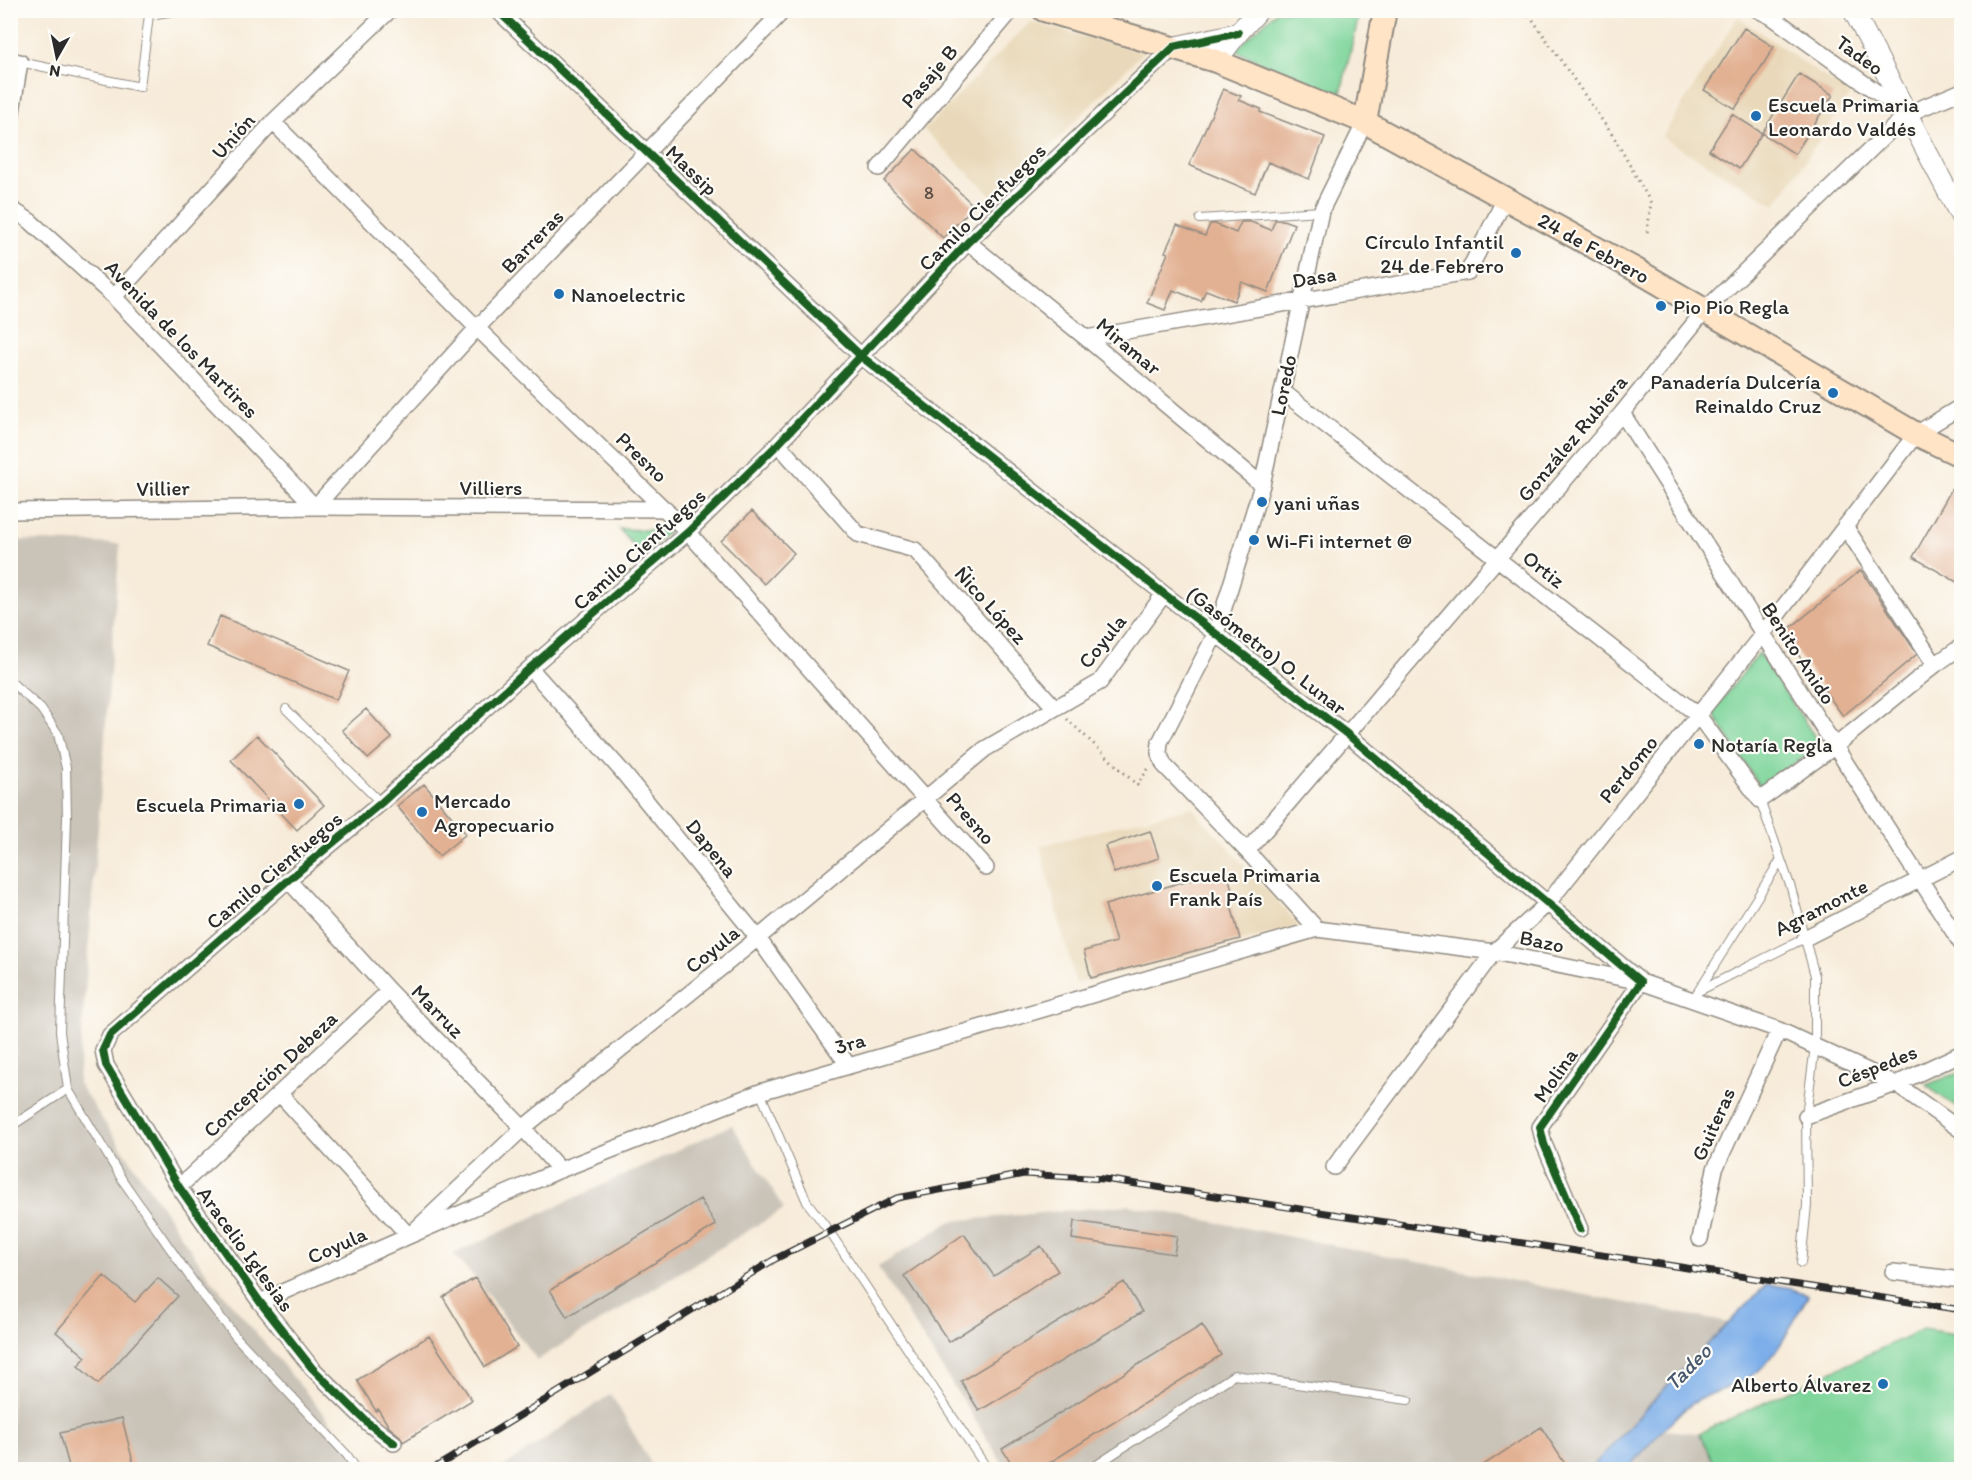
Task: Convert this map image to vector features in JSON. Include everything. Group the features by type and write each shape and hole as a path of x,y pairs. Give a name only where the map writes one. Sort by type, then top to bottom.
{"main road":[{"name":"24 de Febrero","path":"1044,10 1216,61 1365,122 1705,310 1916,434 1962,456"},
{"name":"Loredo","path":"1365,122 1385,10"}],"street":[{"name":"Unión","path":"114,297 273,122 390,10"},
{"name":"Massip","path":"497,10 862,357"},
{"name":"Barreras","path":"315,507 477,328 784,10"},
{"name":"Pasaje B","path":"879,168 1012,10"},
{"path":"1216,61 1260,10"},
{"name":"Tadeo","path":"1758,10 1772,17 1907,114"},
{"path":"1853,10 1962,219"},
{"path":"1173,47 1238,33"},
{"name":"Camilo Cienfuegos","path":"103,1050 110,1035 288,880 381,803 530,668 688,532 862,357 968,242 1173,47"},
{"path":"10,124 15,61"},
{"name":"González Rubiera","path":"1247,851 1622,413 1705,310 1907,114 1962,91"},
{"name":"Presno","path":"273,122 477,328 666,509 986,867"},
{"name":"Loredo","path":"1159,753 1160,742 1216,633 1262,485 1321,211 1365,122"},
{"name":"Dasa","path":"1086,338 1468,272 1505,199"},
{"name":"Avenida de los Martires","path":"10,208 30,221 114,297 315,507"},
{"name":"Miramar","path":"968,242 1262,485"},
{"name":"(Gasómetro) O. Lunar","path":"862,357 1347,734 1641,982"},
{"name":"Ortiz","path":"1282,391 1698,715 1760,800"},
{"name":"Perdomo","path":"1334,1167 1494,952 1547,903 1762,635 1916,434 1962,406"},
{"name":"Benito Anido","path":"1622,413 1962,945"},
{"name":"Ñico López","path":"778,444 858,534 915,550 1055,708"},
{"name":"Villiers","path":"315,507 666,509"},
{"name":"Villier","path":"10,511 315,507"},
{"path":"1845,526 1935,665"},
{"name":"Coyula","path":"260,1302 409,1236 524,1128 758,938 925,797 985,749 1100,682 1164,594"},
{"path":"1760,800 1834,747 1935,665 1962,646"},
{"name":"Dapena","path":"530,668 621,770 758,938 848,1065"},
{"path":"1159,753 1164,765 1247,851 1317,929"},
{"name":"Agramonte","path":"1805,938 1962,858"},
{"name":"Marruz","path":"288,880 389,991 524,1128 560,1170"},
{"name":"Bazo","path":"1317,929 1494,952 1641,982 1695,996 1779,1030 1896,1084 1962,1131"},
{"name":"3ra","path":"409,1236 560,1170 760,1092 1317,929"},
{"name":"Molina","path":"1580,1229 1544,1144 1540,1127 1641,982"},
{"name":"Concepción Debeza","path":"179,1187 389,991"},
{"name":"Guiteras","path":"1700,1239 1715,1169 1779,1030"},
{"name":"Aracelio Iglesias","path":"103,1050 106,1065 179,1187 260,1302 312,1368 368,1423 394,1443"},
{"name":"Céspedes","path":"1806,1116 1896,1084 1962,1053"},
{"path":"280,1094 409,1236"},
{"path":"1893,1272 1962,1280"}],"lane":[{"path":"15,61 140,87 149,15 182,10"},
{"path":"1200,219 1321,211"},
{"path":"10,681 41,709 58,734 66,768 67,818 60,1032 68,1089 123,1181 199,1290 236,1337 347,1455 357,1470"},
{"path":"286,709 381,803"},
{"path":"1760,800 1791,888 1815,976 1815,1046 1806,1116 1807,1205 1801,1263"},
{"path":"1695,996 1780,861"},
{"name":"Agramonte","path":"1695,996 1805,938"},
{"path":"10,1126 68,1089"},
{"path":"760,1092 807,1203 829,1231 988,1470"},
{"path":"1089,1470 1234,1375 1408,1400"}],"path":[{"path":"1526,10 1615,138 1651,203 1647,233"},
{"path":"1055,708 1137,785 1159,753"}],"shaded area":[{"name":"Escuela Primaria Leonardo Valdés","path":"1738,17 1850,95 1775,205 1662,137"},
{"path":"1030,22 1143,52 997,201 924,130"},
{"path":"11,540 120,544 78,1083 210,1278 370,1469 11,1470"},
{"name":"Escuela Primaria Frank País","path":"1191,807 1300,926 1076,984 1040,846"},
{"path":"732,1125 784,1209 537,1360 475,1278 453,1254"},
{"path":"1128,1205 1729,1323 1590,1469 1006,1469 878,1267 951,1221"},
{"path":"611,1394 654,1469 500,1469"},
{"path":"1663,1430 1699,1433 1717,1469 1627,1470"}],"green space":[{"path":"1277,11 1360,11 1339,101 1235,50"},
{"path":"619,529 669,531 643,556"},
{"path":"1759,653 1821,746 1760,787 1712,712"},
{"path":"1962,1072 1961,1111 1926,1085"},
{"name":"Alberto Álvarez","path":"1923,1329 1961,1335 1961,1469 1717,1469 1699,1433"}],"water":[{"path":"1767,1284 1792,1288 1808,1296 1781,1344 1761,1369 1746,1380 1703,1398 1686,1408 1627,1469 1590,1469 1679,1373"}],"building":[{"path":"1744,28 1774,47 1735,109 1704,90"},
{"path":"1799,74 1833,95 1795,154 1762,133"},
{"path":"1223,89 1241,96 1239,100 1261,109 1260,112 1325,137 1309,179 1268,162 1255,193 1189,165"},
{"path":"1732,114 1762,133 1739,169 1709,150"},
{"path":"915,149 974,206 943,238 884,181"},
{"path":"1275,220 1294,224 1268,292 1242,282 1234,301 1206,290 1201,301 1173,290 1165,310 1147,303 1177,225 1205,236 1210,224 1236,233 1241,222 1251,222 1271,230"},
{"path":"1962,471 1962,585 1913,557"},
{"path":"752,511 794,553 764,584 721,541"},
{"path":"1861,570 1917,654 1843,716 1783,634"},
{"path":"220,616 349,671 336,700 207,646"},
{"path":"366,709 392,738 368,759 342,730"},
{"path":"257,735 324,805 297,830 231,760"},
{"path":"424,784 466,834 439,856 397,806"},
{"path":"1150,831 1159,858 1114,873 1105,846"},
{"path":"1226,869 1234,896 1229,898 1240,939 1091,978 1084,951 1116,942 1105,905"},
{"path":"700,1199 716,1225 567,1317 550,1290"},
{"path":"1074,1221 1177,1236 1174,1254 1072,1239"},
{"path":"964,1234 994,1276 1041,1246 1058,1271 949,1342 904,1276"},
{"path":"104,1276 135,1302 158,1278 178,1296 98,1384 78,1366 86,1357 56,1332"},
{"path":"475,1278 517,1347 485,1367 443,1297"},
{"path":"1124,1282 1142,1312 979,1411 961,1381"},
{"path":"1202,1325 1221,1355 1038,1470 1016,1470 1002,1449"},
{"path":"429,1336 472,1400 403,1442 400,1436 389,1427 378,1409 376,1411 357,1380"},
{"path":"122,1418 135,1470 70,1470 60,1433"},
{"path":"1541,1427 1569,1470 1476,1470"}],"railway":[{"path":"431,1470 775,1259 897,1198 1024,1174 1104,1179 1962,1310"}],"cycle path":[{"path":"497,10 862,357 1347,734 1641,982 1540,1127 1544,1144 1580,1229"},
{"path":"394,1443 368,1423 312,1368 260,1302 179,1187 106,1065 103,1050 110,1035 288,880 381,803 530,668 688,532 778,444 968,242 1174,47 1238,33"}],"place":[{"name":"Escuela Primaria Leonardo Valdés","path":"1756,116"},
{"name":"Círculo Infantil 24 de Febrero","path":"1516,253"},
{"name":"Nanoelectric","path":"559,294"},
{"name":"Pio Pio Regla","path":"1661,306"},
{"name":"Panadería Dulcería Reinaldo Cruz","path":"1833,393"},
{"name":"yani uñas","path":"1262,502"},
{"name":"Wi-Fi internet @","path":"1254,540"},
{"name":"Notaría Regla","path":"1699,744"},
{"name":"Escuela Primaria","path":"299,804"},
{"name":"Mercado Agropecuario","path":"422,812"},
{"name":"Escuela Primaria Frank País","path":"1157,886"},
{"name":"Alberto Álvarez","path":"1883,1384"}]}
